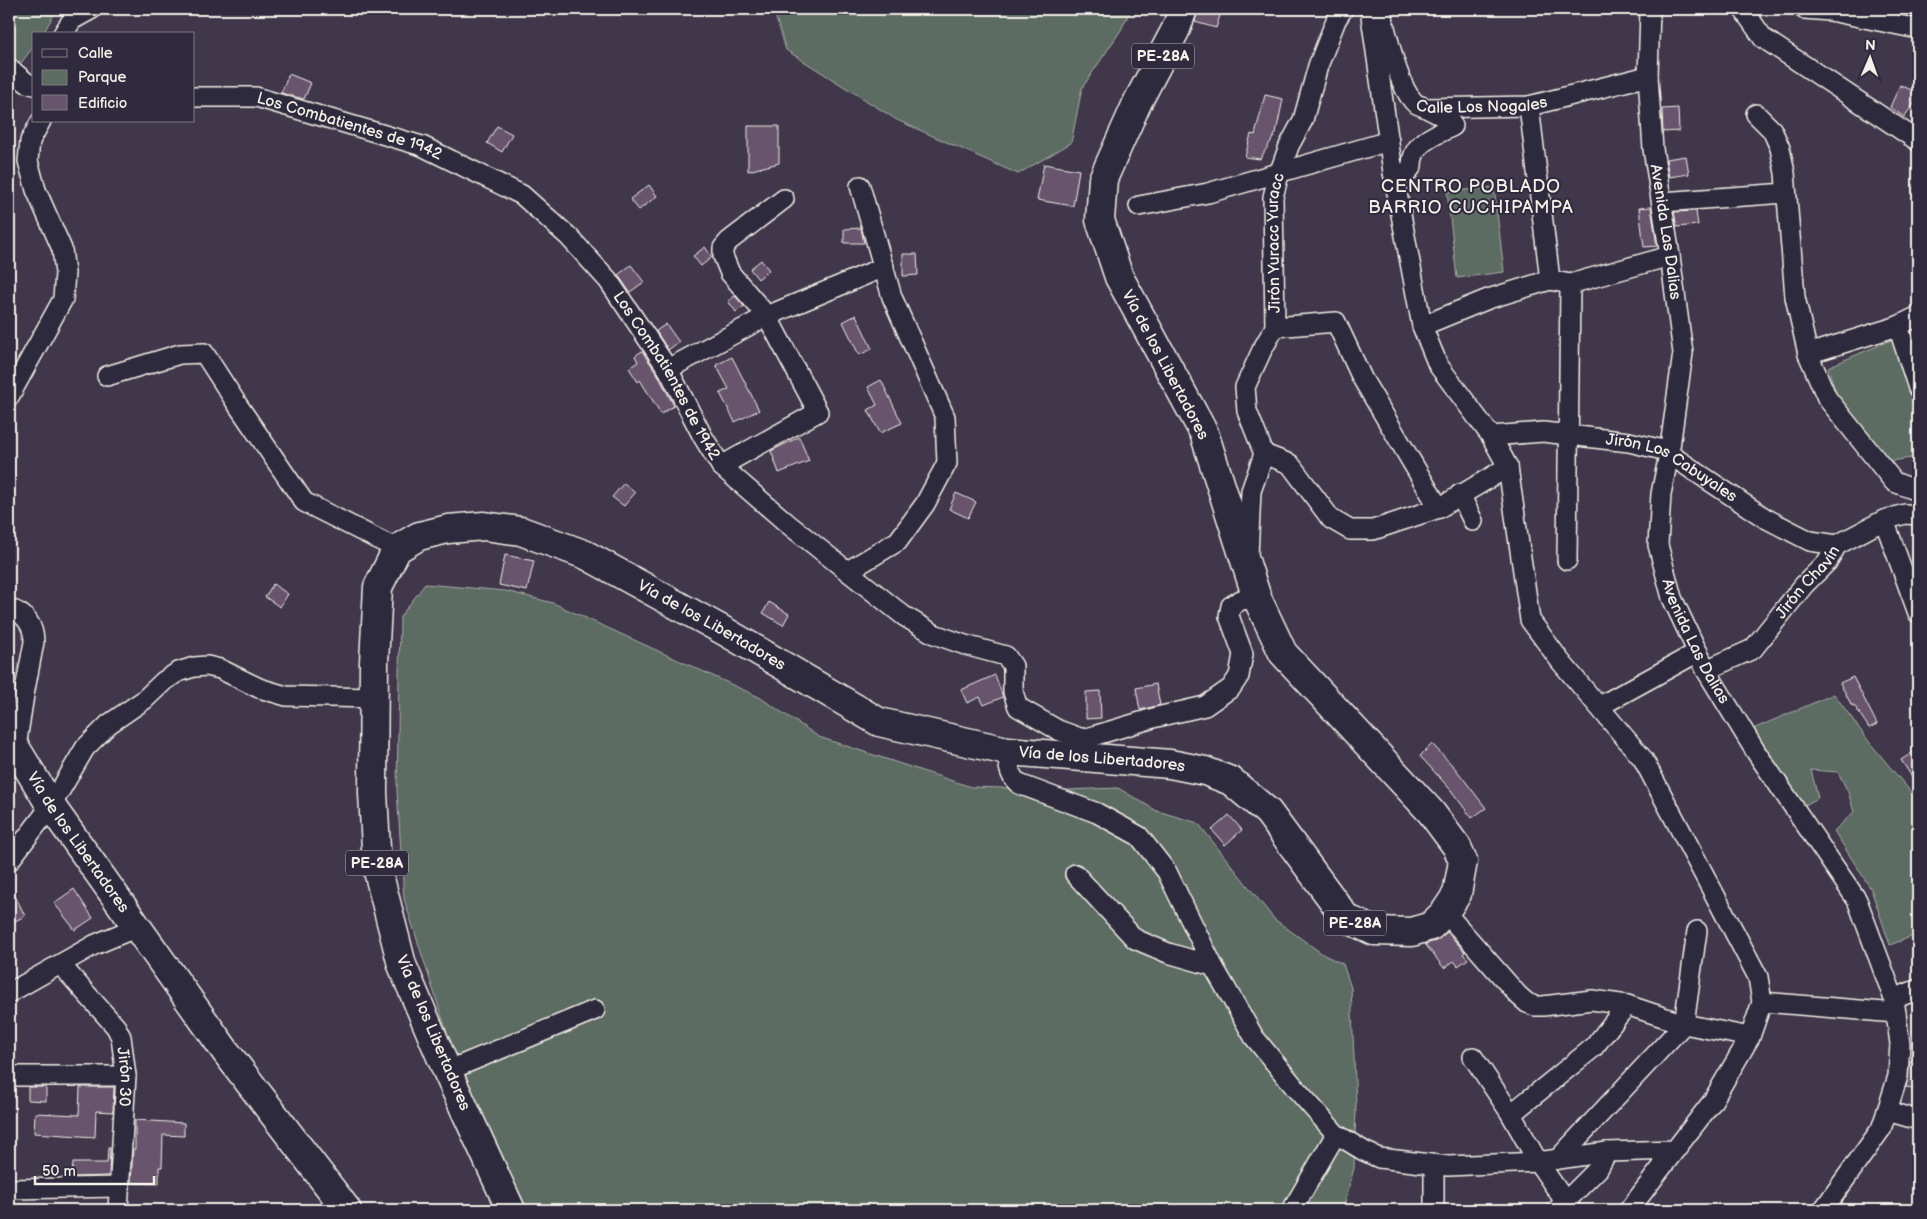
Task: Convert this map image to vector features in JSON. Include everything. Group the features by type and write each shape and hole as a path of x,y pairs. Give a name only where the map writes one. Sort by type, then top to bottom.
{"highway":[{"name":"Vía de los Libertadores","path":"511,1210 447,1071 402,965 377,868 373,794 374,662 378,587 397,549 419,536 448,529 484,526 521,531 586,555 726,632 879,722 1007,751 1170,764 1205,771 1231,780 1268,812 1346,918 1374,931 1412,932 1431,926 1445,912 1457,894 1462,875 1463,861 1457,846 1431,812 1283,653 1257,598 1204,433 1119,277 1100,220 1103,179 1138,101 1176,29 1182,9"},
{"name":"Vía de los Libertadores","path":"12,742 51,806 226,1052 346,1210"}],"street":[{"path":"64,32 72,20 92,9"},
{"name":"Jirón Yuracc Yuracc","path":"1264,454 1247,411 1245,388 1262,350 1275,327 1273,197 1289,146 1303,120 1318,66 1336,20 1343,9"},
{"path":"1370,9 1393,172 1422,326 1438,365 1492,436 1508,467 1530,620 1561,662 1643,759 1758,977 1762,1002 1750,1037 1712,1102 1629,1210"},
{"name":"Calle Los Nogales","path":"1380,9 1400,77 1408,94 1414,103 1427,108 1529,106 1648,76"},
{"name":"Avenida Las Dalias","path":"1650,9 1648,76 1653,149 1670,256 1682,353 1669,454 1661,494 1658,545 1672,598 1706,670 1756,752 1857,900 1895,1006 1900,1044 1898,1076 1881,1129 1823,1210"},
{"path":"1743,9 1763,38 1918,141"},
{"path":"1804,9 1830,11 1918,29"},
{"path":"9,68 27,83 32,84"},
{"name":"Los Combatientes de 1942","path":"195,98 256,98 422,146 522,195 569,237 608,280 668,369 702,437 721,466 788,524 904,616 934,634 965,646 1006,656 1013,666 1012,692 1018,706 1058,730 1082,739"},
{"path":"1529,106 1550,280"},
{"path":"1393,172 1406,173 1412,166 1412,156 1419,145 1453,126 1448,119 1427,108"},
{"path":"1756,114 1772,130 1780,148 1786,173 1795,297 1808,354 1827,398 1894,482 1918,491"},
{"path":"9,397 63,299 65,273 62,248 36,190 28,161 30,141 40,122"},
{"path":"1139,206 1208,193 1388,141"},
{"path":"848,571 898,541 925,504 947,463 945,417 892,297 860,186"},
{"path":"1662,202 1786,193"},
{"path":"721,466 818,412 767,316 730,273 723,256 723,248 729,241 784,199"},
{"path":"1422,326 1488,299 1550,280 1570,284 1670,256"},
{"path":"668,369 767,316 884,267"},
{"path":"1567,560 1570,284"},
{"path":"1808,354 1898,326 1918,316"},
{"path":"1275,327 1336,322 1362,378 1439,508"},
{"path":"1898,326 1918,388"},
{"path":"107,376 180,354 204,353 236,404 304,502 397,549"},
{"name":"Jirón Los Cabuyales","path":"1492,436 1543,432 1629,442 1663,450 1765,518 1810,541 1837,545"},
{"path":"1248,567 1251,491 1264,454 1290,464 1331,519 1350,530 1373,530 1439,508 1508,467"},
{"path":"1460,494 1473,521"},
{"name":"Jirón Chavín","path":"1706,670 1753,649 1804,585 1827,562 1837,545 1884,520 1905,514 1918,515"},
{"path":"1884,520 1918,612"},
{"path":"1062,756 1082,739 1157,717 1205,706 1219,698 1231,688 1239,676 1243,654 1229,616 1231,606 1241,600 1257,598"},
{"path":"9,609 15,610 24,616 34,635 24,695 12,742"},
{"path":"1600,706 1698,652"},
{"path":"9,861 51,806 85,748 109,724 144,700 164,681 178,672 194,667 206,666 220,669 259,688 286,696 374,698"},
{"path":"1007,751 1010,772 1019,784 1097,814 1139,836 1167,872 1213,966 1254,1036 1297,1090 1336,1134 1379,1158 1448,1166 1538,1162 1607,1152 1675,1150"},
{"path":"1075,874 1135,939 1168,953 1213,966"},
{"path":"1445,912 1506,982 1527,1003 1544,1006 1592,1000 1627,1004 1684,1024 1750,1037"},
{"path":"9,993 94,946 137,927"},
{"path":"1558,1159 1684,1024 1697,931"},
{"name":"Jirón 30","path":"61,965 116,1027 121,1038 126,1076 118,1210"},
{"path":"1762,1002 1895,1006 1918,989"},
{"path":"1511,1114 1594,1047 1627,1004"},
{"path":"447,1071 595,1010"},
{"path":"1473,1057 1511,1114 1564,1208 1598,1169 1607,1152"},
{"path":"9,1076 126,1076"},
{"path":"1887,1111 1918,1120"},
{"path":"1292,1210 1336,1134"},
{"path":"1434,1165 1434,1210"},
{"path":"9,1189 120,1187"}],"green space":[{"path":"9,9 57,9 44,32 32,32 32,49 12,75 9,70"},
{"path":"773,9 1131,9 1121,30 1082,88 1071,143 1018,174 897,120 786,50"},
{"path":"1494,187 1504,272 1457,278 1447,192"},
{"path":"1898,337 1918,396 1918,457 1891,461 1841,412 1828,367"},
{"path":"425,584 506,591 553,603 759,697 819,737 971,787 1068,790 1118,788 1157,811 1198,823 1274,919 1324,955 1343,964 1351,988 1356,1105 1354,1168 1343,1210 527,1210 451,1045 404,899 397,790 400,617"},
{"path":"1834,694 1870,743 1915,797 1918,797 1918,934 1890,945 1871,889 1834,831 1854,812 1848,792 1838,772 1811,770 1818,798 1805,805 1753,729"}],"building":[{"path":"1198,9 1222,9 1216,28 1195,22"},
{"path":"289,74 311,83 304,99 281,93"},
{"path":"1900,85 1918,93 1918,98 1904,117 1890,107"},
{"path":"1265,95 1283,99 1276,133 1260,159 1245,157 1251,134 1255,135"},
{"path":"1678,108 1679,131 1663,132 1662,109"},
{"path":"497,126 512,134 502,152 487,143"},
{"path":"748,126 779,126 779,163 748,171"},
{"path":"1686,156 1689,174 1669,177 1666,159"},
{"path":"1044,164 1079,170 1073,206 1037,200"},
{"path":"649,185 657,196 639,210 630,199"},
{"path":"1651,207 1657,246 1644,247 1639,208"},
{"path":"1696,211 1698,225 1677,227 1674,212"},
{"path":"861,228 864,243 844,243 844,229"},
{"path":"705,247 712,257 701,266 693,256"},
{"path":"903,254 917,254 918,275 903,276"},
{"path":"761,260 769,270 758,279 750,269"},
{"path":"631,265 644,282 630,292 618,275"},
{"path":"735,296 744,306 736,312 728,301"},
{"path":"856,315 872,349 859,355 843,322"},
{"path":"666,324 679,342 668,350 656,331"},
{"path":"642,351 658,375 674,406 661,414 640,380 638,382 629,368 638,362 635,356"},
{"path":"732,357 759,410 735,422 720,393 729,389 716,365"},
{"path":"881,380 902,423 880,433 868,410 877,405 868,387"},
{"path":"799,437 809,461 779,473 771,451"},
{"path":"624,483 635,493 624,506 612,497"},
{"path":"956,493 976,502 968,518 949,509"},
{"path":"505,555 534,561 527,591 499,585"},
{"path":"273,584 288,594 280,607 265,597"},
{"path":"769,602 789,614 783,625 763,613"},
{"path":"995,675 1003,697 984,705 980,697 967,703 961,690"},
{"path":"1853,677 1877,724 1869,728 1854,705 1852,706 1840,683"},
{"path":"1156,684 1160,705 1140,710 1136,688"},
{"path":"1100,691 1101,718 1086,719 1086,692"},
{"path":"1432,744 1455,768 1486,808 1472,818 1450,789 1420,756"},
{"path":"1918,749 1918,786 1901,760"},
{"path":"1229,815 1242,830 1225,845 1212,830"},
{"path":"9,883 25,916 9,924"},
{"path":"74,889 93,918 75,930 54,903"},
{"path":"1447,932 1465,952 1463,954 1468,959 1458,966 1454,961 1444,968 1425,944 1436,941"},
{"path":"1910,1061 1918,1063 1918,1089 1906,1087"},
{"path":"28,1087 46,1087 46,1101 28,1100"},
{"path":"80,1087 114,1087 113,1112 96,1111 95,1137 34,1133 35,1113 79,1115"},
{"path":"135,1120 184,1123 184,1136 163,1135 162,1167 159,1167 159,1184 131,1183 133,1149 135,1149"},
{"path":"108,1148 110,1148 109,1176 72,1177 73,1163 107,1163"}],"district":[{"name":"CENTRO POBLADO BARRIO CUCHIPAMPA","path":"1471,196"}]}
